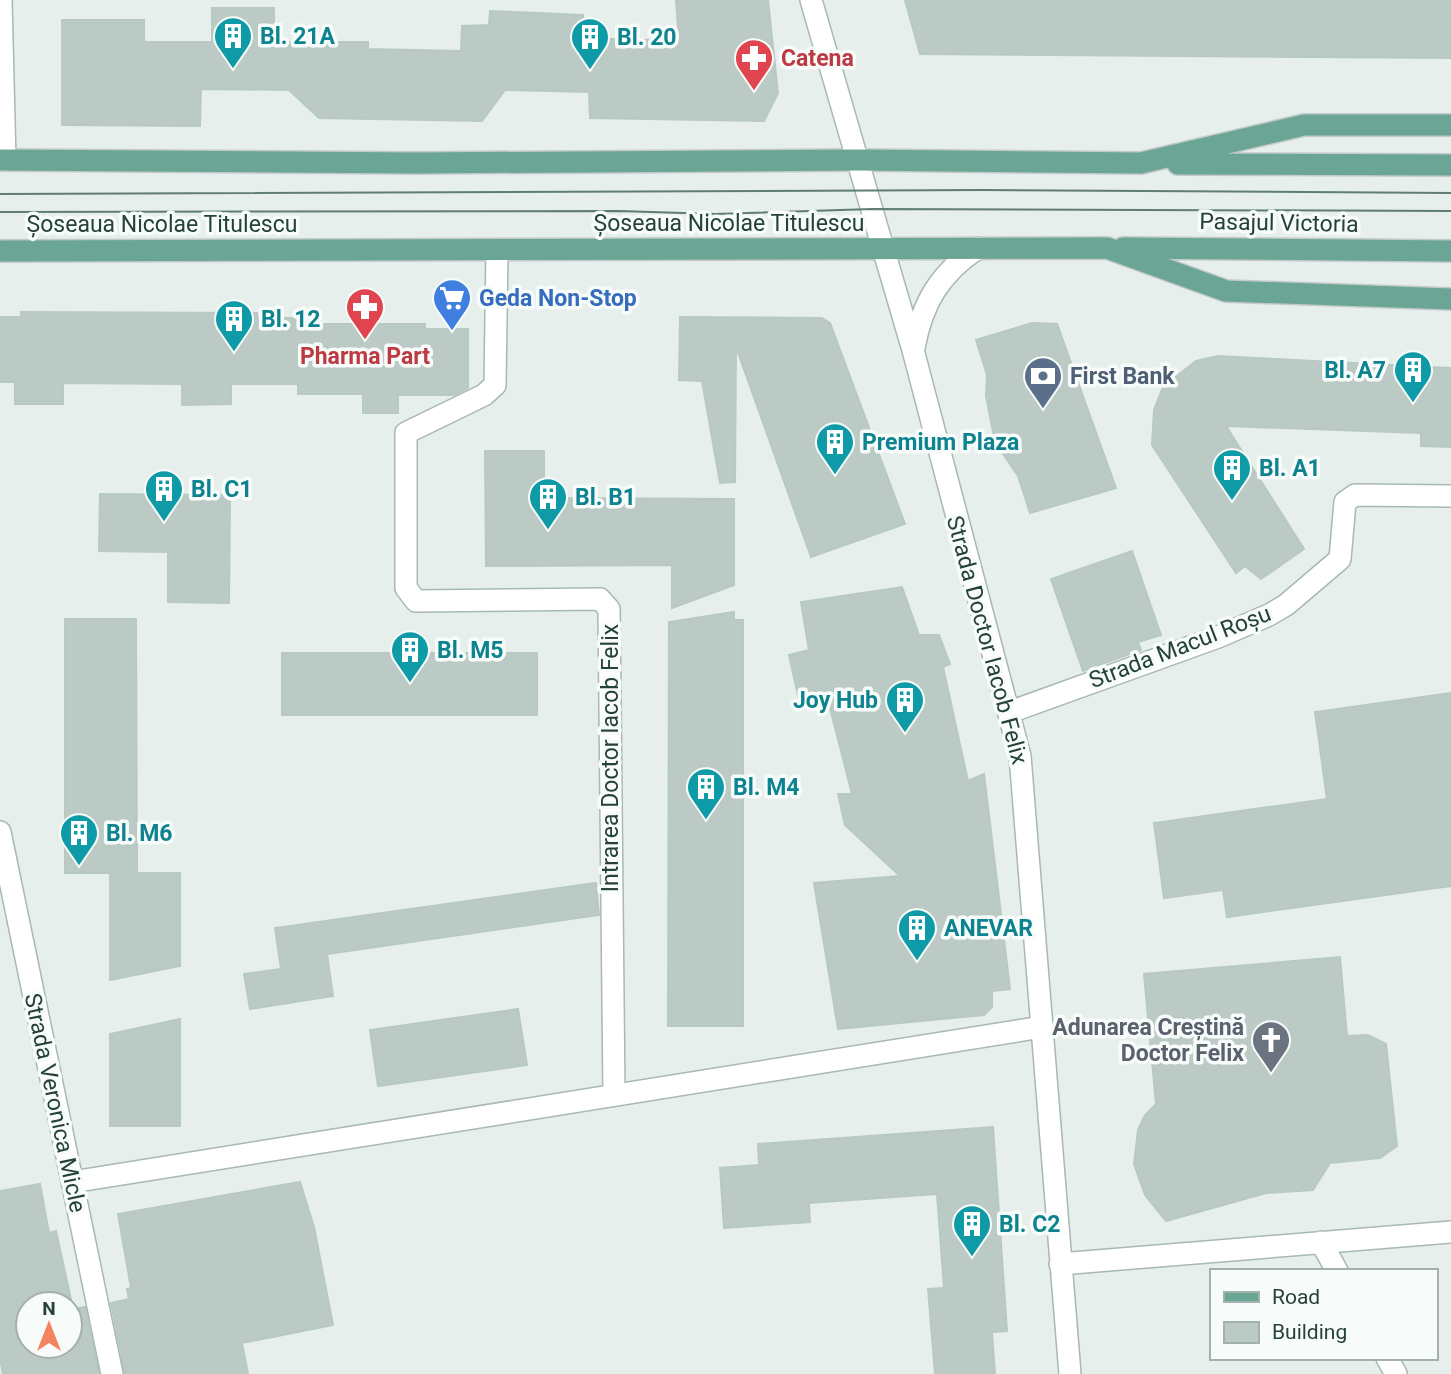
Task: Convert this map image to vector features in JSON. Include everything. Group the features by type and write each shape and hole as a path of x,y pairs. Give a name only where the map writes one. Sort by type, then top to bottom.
{"main road":[{"path":"1141,163 1304,125 1451,125"},
{"path":"2,160 431,163 858,160 1451,164"},
{"name":"Șoseaua Nicolae Titulescu","path":"0,251 1107,248 1226,291 1451,299"},
{"name":"Pasajul Victoria","path":"1107,248 1451,251"}],"street":[{"path":"1,0 2,160"},
{"path":"811,0 858,160"},
{"name":"Strada Doctor Iacob Felix","path":"858,160 913,350 1020,756 1027,808 1070,1374"},
{"path":"913,350 923,311 939,281 978,248"},
{"name":"Intrarea Doctor Iacob Felix","path":"497,250 497,378 490,391 484,395 405,433 405,588 416,601 600,599 609,609 614,1096"},
{"name":"Strada Macul Roșu","path":"1010,712 1217,637 1278,610 1340,559 1345,502 1355,495 1451,496"},
{"name":"Strada Veronica Micle","path":"0,832 111,1374"},
{"path":"72,1182 1042,1027"},
{"path":"1060,1264 1451,1232"},
{"path":"1321,1242 1336,1269"}],"building":[{"path":"676,0 768,0 778,93 764,121 590,118 589,92 505,90 482,121 319,118 289,90 201,89 200,126 62,125 62,20 144,20 144,42 212,42 212,8 274,8 274,42 368,42 368,49 461,51 462,26 489,25 490,11 583,15 583,38 679,41"},
{"path":"905,0 1451,0 1451,58 920,54"},
{"name":"Bl. 12","path":"21,312 257,313 257,318 298,318 298,324 425,324 425,329 468,329 468,388 454,395 398,395 398,413 363,413 363,394 298,394 298,384 231,384 231,404 182,405 182,384 63,383 63,404 15,404 15,382 0,382 0,317 21,317"},
{"name":"Premium Plaza","path":"680,317 822,318 830,323 905,524 811,557 736,347 735,482 720,483 702,381 679,380"},
{"name":"First Bank","path":"1032,323 1057,324 1116,488 1030,513 1018,476 995,442 986,396 987,375 976,340"},
{"name":"Bl. A1","path":"1218,356 1451,368 1451,447 1421,446 1421,433 1226,426 1304,549 1261,579 1245,566 1236,573 1152,445 1154,410 1163,387 1196,361"},
{"path":"485,451 544,451 544,498 734,499 734,585 672,608 672,565 486,566"},
{"name":"Bl. C1","path":"100,494 230,495 229,603 168,602 168,552 99,551"},
{"path":"1132,551 1161,635 1138,642 1141,650 1083,671 1051,579"},
{"path":"902,587 919,635 939,635 950,664 943,667 968,781 984,774 1010,989 992,991 992,1007 984,1015 838,1029 814,883 900,876 845,825 838,794 852,794 829,704 801,709 789,655 809,650 801,602"},
{"name":"Bl. M4","path":"734,612 734,620 743,620 743,1026 668,1026 669,622"},
{"name":"Bl. M6","path":"65,619 136,619 137,873 180,873 180,966 110,980 110,873 65,873"},
{"name":"Bl. M5","path":"282,653 537,653 537,715 282,715"},
{"path":"1451,693 1451,886 1227,917 1223,890 1164,898 1154,823 1327,799 1315,712"},
{"path":"596,883 599,915 327,954 333,996 250,1009 244,974 281,969 275,928"},
{"name":"Adunarea Creștină Doctor Felix","path":"1340,957 1347,1036 1368,1035 1386,1044 1397,1146 1380,1158 1330,1163 1313,1190 1266,1193 1166,1221 1145,1195 1134,1164 1138,1130 1145,1115 1156,1104 1144,974"},
{"path":"518,1009 527,1065 378,1086 370,1030"},
{"path":"180,1019 180,1126 110,1126 110,1034"},
{"name":"Bl. C2","path":"993,1127 1007,1331 992,1332 995,1374 935,1374 928,1289 944,1288 937,1194 809,1203 810,1222 724,1228 720,1168 759,1165 758,1144"},
{"path":"300,1182 314,1227 333,1325 242,1343 248,1374 125,1374 111,1303 129,1299 127,1289 131,1288 118,1214"},
{"path":"40,1184 49,1233 56,1231 69,1290 14,1290 14,1360 84,1360 85,1307 99,1374 3,1374 0,1358 0,1191"}],"tram line":[{"path":"0,194 982,190 1451,193"},
{"path":"0,212 619,211 715,214 872,209 1451,211"}],"place":[{"name":"Bl. 21A","path":"233,70"},
{"name":"Bl. 20","path":"590,71"},
{"name":"Catena","path":"754,92"},
{"name":"Geda Non-Stop","path":"452,332"},
{"name":"Pharma Part","path":"365,341"},
{"name":"Bl. 12","path":"234,353"},
{"name":"Bl. A7","path":"1413,404"},
{"name":"First Bank","path":"1043,410"},
{"name":"Premium Plaza","path":"835,476"},
{"name":"Bl. A1","path":"1232,502"},
{"name":"Bl. C1","path":"164,523"},
{"name":"Bl. B1","path":"548,531"},
{"name":"Bl. M5","path":"410,684"},
{"name":"Joy Hub","path":"905,734"},
{"name":"Bl. M4","path":"706,821"},
{"name":"Bl. M6","path":"79,867"},
{"name":"ANEVAR","path":"917,962"},
{"name":"Adunarea Creștină Doctor Felix","path":"1271,1074"},
{"name":"Bl. C2","path":"972,1258"}]}
